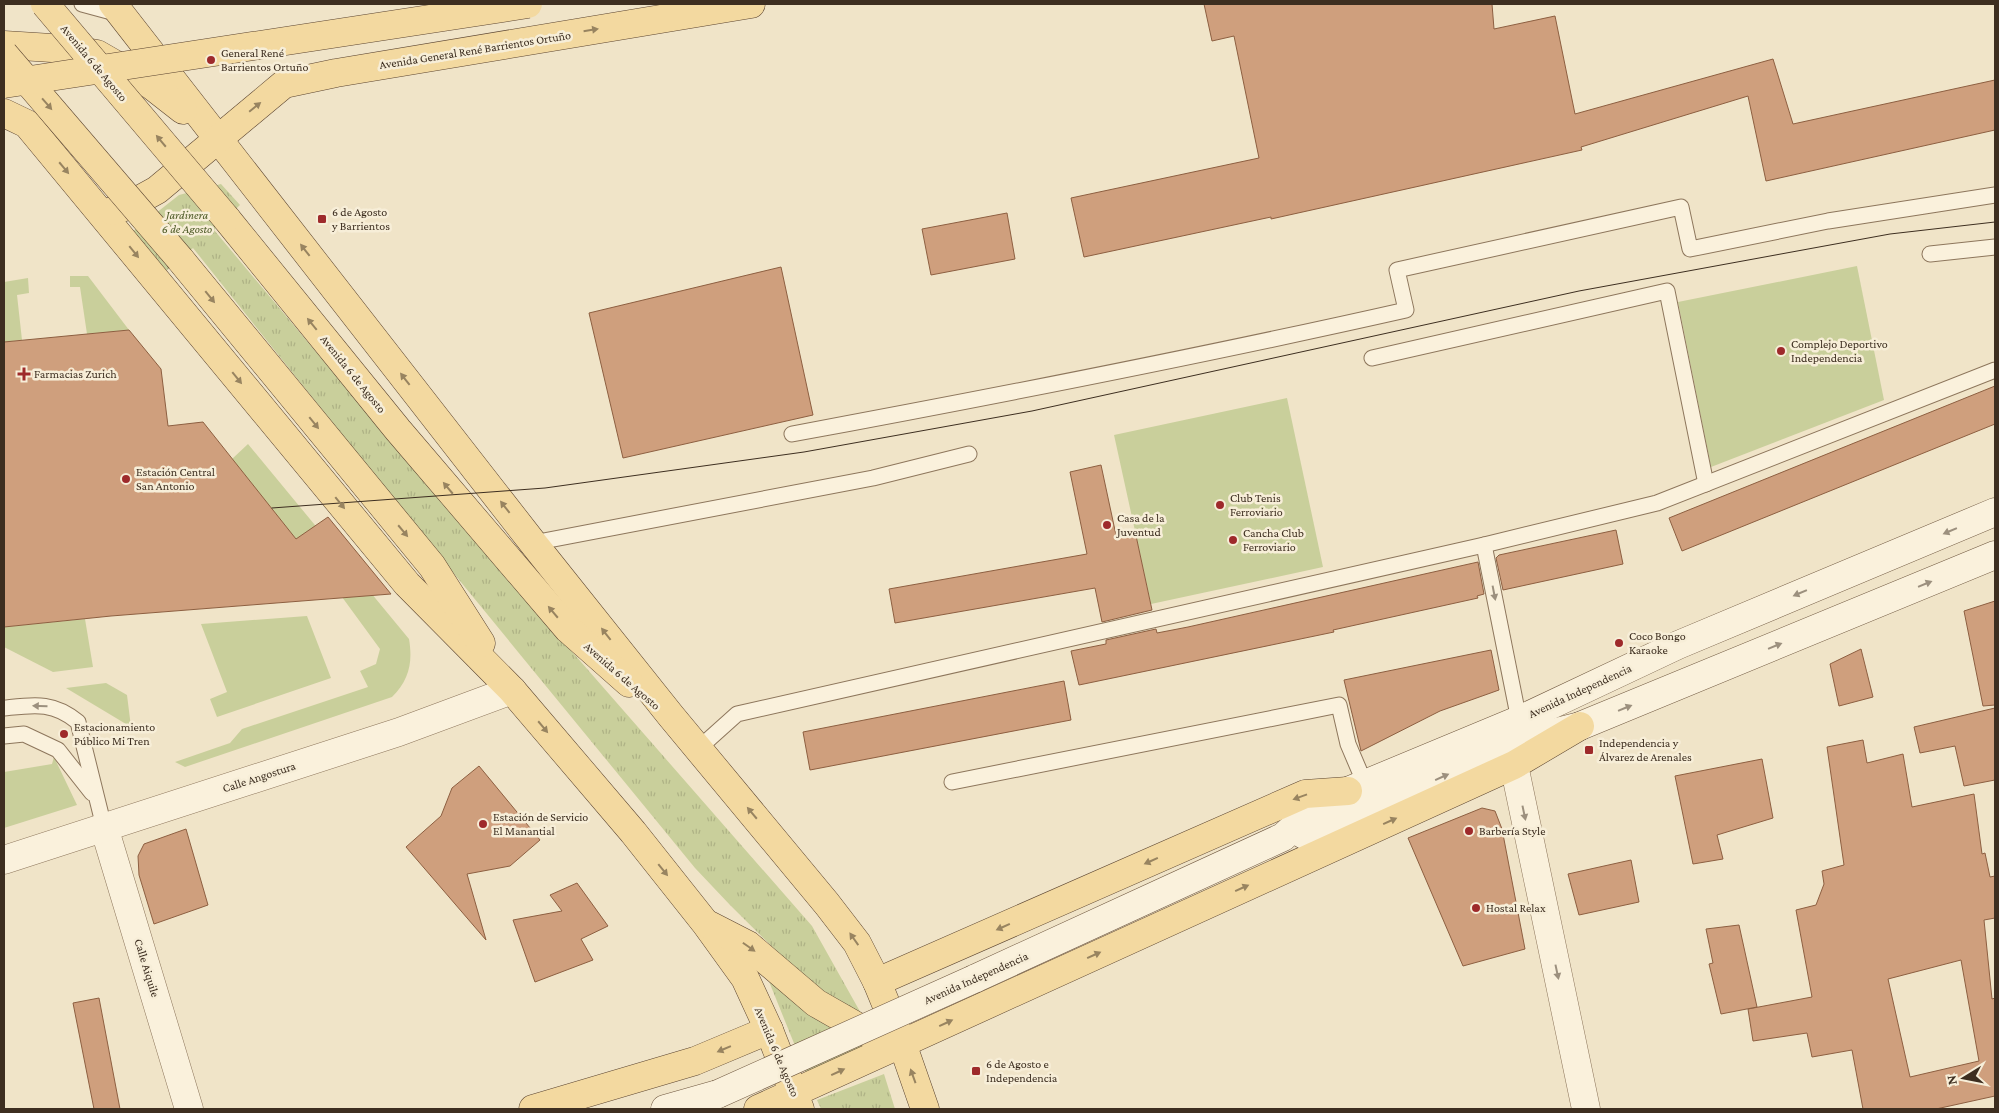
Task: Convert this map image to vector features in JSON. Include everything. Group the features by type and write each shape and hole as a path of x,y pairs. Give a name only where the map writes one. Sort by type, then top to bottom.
{"main road":[{"name":"Avenida 6 de Agosto","path":"45,4 226,218 398,430 568,629 680,727"},
{"path":"4,68 437,4"},
{"path":"4,84 528,4"},
{"name":"Avenida General René Barrientos Ortuño","path":"103,214 128,206 157,190 217,137 284,84 336,73 751,4"},
{"name":"Avenida 6 de Agosto","path":"118,10 533,543 680,727 827,904 857,943 877,982 902,1043 925,1109"},
{"path":"4,45 68,49 97,54 152,85 217,137"},
{"name":"Avenida 6 de Agosto","path":"4,54 180,259 432,566 512,690"},
{"name":"Avenida 6 de Agosto","path":"4,113 27,124 407,584 512,690 632,832 706,924 745,978 769,1030 797,1101"},
{"name":"Avenida Independencia","path":"1283,838 1303,819 1320,812 1357,788 1519,720 1678,644 1995,512"},
{"name":"Avenida Independencia","path":"666,1109 718,1094 1077,933 1283,838 1312,834 1526,740 1580,726 1995,555"},
{"name":"Calle Angostura","path":"4,860 399,732 512,690"},
{"path":"758,1109 797,1101 902,1043 1514,765 1580,726"},
{"path":"1514,765 1586,1109"},
{"path":"877,982 1305,794 1357,788"},
{"name":"Calle Aiquile","path":"104,827 190,1109"},
{"path":"706,924 748,945 816,1003 872,1035 902,1043"},
{"path":"533,1109 695,1061 769,1030"}],"lane":[{"path":"82,4 118,10"},
{"path":"792,434 1018,392 1254,344 1406,310 1397,270 1681,207 1690,249 1828,220 1995,195"},
{"path":"1930,254 1995,247"},
{"path":"1372,358 1667,291 1706,484"},
{"path":"698,749 737,714 1484,546 1657,503 1995,370"},
{"path":"533,543 873,478 968,454"},
{"path":"1484,546 1519,720"},
{"path":"4,708 41,704 55,708 78,722 95,798 104,827"},
{"path":"952,782 1339,705 1357,788"},
{"path":"4,736 24,734 58,750 95,798"}],"green space":[{"name":"Jardinera 6 de Agosto","path":"221,184 240,205 214,230 455,518 812,926 867,1024 824,998 695,868 419,531 193,248 166,271 132,232 179,195"},
{"name":"Complejo Deportivo Independencia","path":"1857,266 1884,400 1711,467 1678,302"},
{"path":"70,276 88,276 129,330 87,334 80,287 70,287"},
{"path":"28,278 29,293 17,295 22,340 4,342 4,282"},
{"name":"Club Tenis Ferroviario","path":"1287,398 1323,567 1151,604 1114,435"},
{"path":"248,444 409,639 410,663 406,678 392,697 185,767 175,762 230,743 242,729 368,687 360,671 376,664 380,649 342,597 232,459"},
{"path":"307,616 331,678 217,717 210,699 227,692 201,624"},
{"path":"85,619 93,667 53,672 4,647 4,627"},
{"path":"106,683 127,695 131,727 66,688"},
{"path":"54,757 77,805 4,828 4,772 52,764"},
{"path":"766,974 871,1045 806,1073"},
{"path":"884,1074 895,1109 821,1109 817,1100"}],"building":[{"path":"1204,4 1492,4 1494,29 1555,16 1575,114 1773,59 1793,124 1995,80 1995,130 1766,181 1748,96 1581,147 1582,150 1271,219 1271,217 1084,257 1071,198 1259,158 1234,36 1212,41"},
{"path":"1007,213 1015,259 931,275 922,229"},
{"path":"781,267 813,415 623,458 589,313"},
{"name":"Estación Central San Antonio","path":"129,330 161,369 168,426 203,422 296,539 328,517 391,594 111,616 4,627 4,342"},
{"path":"1995,386 1995,424 1682,551 1669,518"},
{"path":"1101,465 1116,535 1135,531 1152,610 1102,622 1095,588 895,623 889,589 1087,554 1070,472"},
{"path":"1616,530 1623,564 1503,590 1496,558 1499,555"},
{"path":"1478,562 1484,594 1477,596 1478,598 1333,630 1334,632 1079,685 1071,651 1106,644 1106,640 1156,629 1157,633 1188,627"},
{"path":"1995,601 1995,705 1983,706 1964,611"},
{"path":"1861,649 1873,697 1839,706 1830,664"},
{"path":"1491,650 1499,690 1440,711 1361,751 1344,680"},
{"path":"1064,681 1071,720 810,770 803,732"},
{"path":"1995,708 1995,780 1964,786 1955,746 1920,753 1914,727"},
{"path":"1863,740 1867,763 1903,754 1912,807 1974,794 1982,854 1985,853 1990,877 1995,876 1995,918 1984,920 1992,999 1995,998 1995,1096 1936,1109 1863,1109 1852,1050 1812,1057 1807,1033 1753,1041 1748,1009 1812,997 1796,910 1816,905 1824,884 1822,871 1844,865 1827,747","holes":["1961,960 1979,1061 1910,1077 1888,979"]},
{"path":"1762,759 1773,818 1717,835 1723,859 1693,864 1675,776"},
{"path":"479,766 540,840 510,866 467,874 486,940 406,847 441,816 452,788"},
{"path":"1482,808 1495,811 1502,829 1525,949 1463,966 1408,838"},
{"path":"186,829 208,905 154,924 139,875 138,856 144,844"},
{"path":"1631,860 1639,902 1579,915 1568,874"},
{"path":"577,883 608,926 581,939 593,960 535,982 513,920 562,911 550,895"},
{"path":"1739,925 1757,1007 1721,1014 1709,964 1713,963 1706,929"},
{"path":"99,998 120,1109 94,1109 73,1003"}],"tram line":[{"path":"272,508 545,488 804,452 1032,411 1579,291 1890,234 1995,222"}],"place":[{"name":"General René Barrientos Ortuño","path":"211,60"},
{"name":"6 de Agosto y Barrientos","path":"322,219"},
{"name":"Complejo Deportivo Independencia","path":"1781,351"},
{"name":"Farmacias Zurich","path":"24,374"},
{"name":"Estación Central San Antonio","path":"126,479"},
{"name":"Club Tenis Ferroviario","path":"1220,505"},
{"name":"Casa de la Juventud","path":"1107,525"},
{"name":"Cancha Club Ferroviario","path":"1233,540"},
{"name":"Coco Bongo Karaoke","path":"1619,643"},
{"name":"Estacionamiento Público Mi Tren","path":"64,734"},
{"name":"Independencia y Álvarez de Arenales","path":"1589,750"},
{"name":"Estación de Servicio El Manantial","path":"483,824"},
{"name":"Barbería Style","path":"1469,831"},
{"name":"Hostal Relax","path":"1476,908"},
{"name":"6 de Agosto e Independencia","path":"976,1071"}]}
